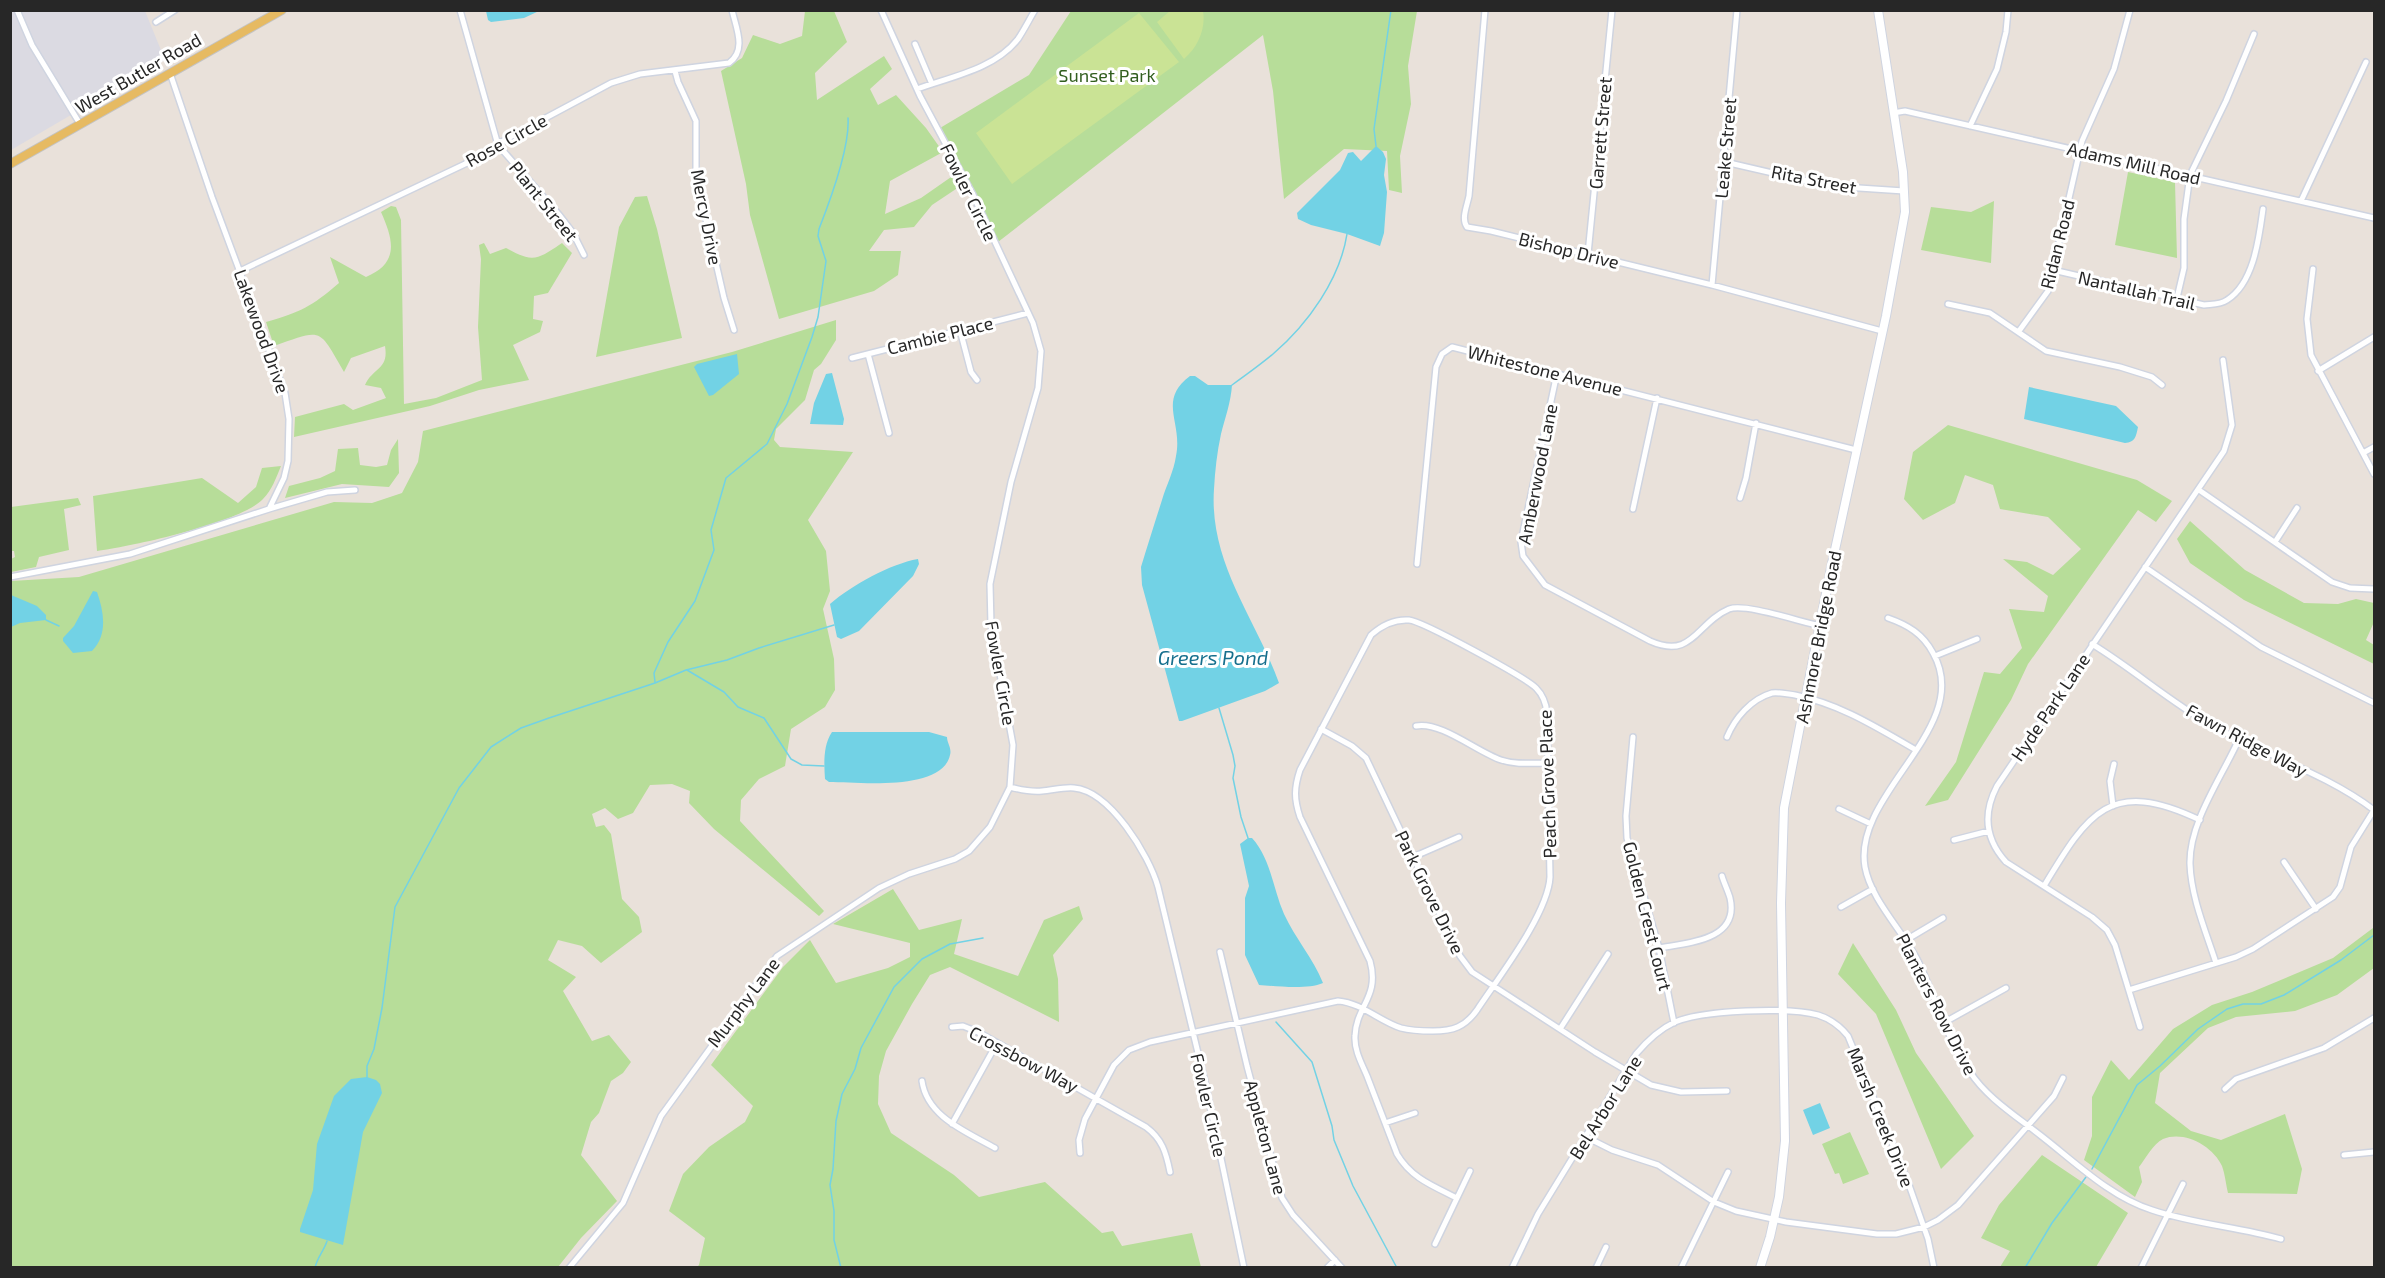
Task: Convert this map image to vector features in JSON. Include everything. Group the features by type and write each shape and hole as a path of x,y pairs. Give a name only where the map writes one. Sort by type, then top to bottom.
{"main road":[{"name":"West Butler Road","path":"10,164 282,10"},
{"name":"Ashmore Bridge Road","path":"1760,1268 1774,1220 1782,1180 1785,1141 1781,903 1782,831 1788,785 1831,568 1904,228 1903,172 1878,10"}],"street":[{"path":"17,10 32,45 80,124"},
{"path":"156,22 175,10"},
{"name":"Plant Street","path":"460,10 498,145 560,216 573,233 584,255"},
{"name":"Rose Circle","path":"240,271 372,209 619,80 640,74 723,65 734,60 740,45 732,10"},
{"name":"Fowler Circle","path":"881,10 917,89 973,195 1028,313 1039,342 1041,371 1032,414 1012,475 990,584 989,603 993,640 1012,737 1013,759 1010,787 1034,792 1073,787 1089,791 1106,804 1143,851 1156,878 1244,1268"},
{"path":"917,89 993,60 1017,40 1035,10"},
{"name":"Bishop Drive","path":"1485,10 1469,196 1464,222 1467,227 1712,285 1882,331"},
{"name":"Garrett Street","path":"1588,254 1612,10"},
{"name":"Leake Street","path":"1712,285 1725,162 1737,10"},
{"path":"1970,126 1997,69 2006,32 2008,10"},
{"name":"Ridan Road","path":"2019,331 2043,298 2053,270 2079,149 2114,69 2130,10"},
{"path":"2177,298 2184,268 2184,219 2190,175 2226,101 2254,34"},
{"path":"915,44 932,84"},
{"path":"2301,201 2366,62"},
{"name":"Mercy Drive","path":"675,71 696,121 696,176 724,298 734,330"},
{"name":"Lakewood Drive","path":"170,73 212,197 277,368 288,408 288,461 284,478 269,509"},
{"name":"Adams Mill Road","path":"1893,113 1905,111 2374,218"},
{"name":"Rita Street","path":"1725,162 1829,186 1904,191"},
{"name":"Nantallah Trail","path":"2053,270 2204,305 2217,304 2227,300 2239,288 2257,251 2263,209"},
{"path":"2313,269 2307,329 2311,355 2374,474"},
{"path":"1948,304 1990,314 2019,331 2046,351 2120,367 2152,377 2162,385"},
{"name":"Cambie Place","path":"852,358 1028,313"},
{"path":"960,330 971,372 977,380"},
{"path":"2318,371 2374,337"},
{"name":"Whitestone Avenue","path":"1417,564 1436,367 1442,354 1449,348 1458,348 1856,450"},
{"path":"868,354 889,433"},
{"name":"Hyde Park Lane","path":"1989,831 1989,805 1997,786 2224,451 2231,433 2232,418 2223,360"},
{"name":"Amberwood Lane","path":"1557,373 1521,542 1523,556 1541,581 1665,647 1687,643 1717,616 1736,607 1821,626"},
{"path":"1633,509 1657,398"},
{"path":"1740,498 1756,423"},
{"path":"2363,453 2374,447"},
{"path":"10,577 130,554 327,492 355,490"},
{"path":"2199,490 2332,582 2350,588 2374,589"},
{"path":"2275,542 2297,508"},
{"path":"2145,567 2261,647 2374,703"},
{"path":"1888,618 1917,632 1935,656 1977,639"},
{"name":"Peach Grove Place","path":"1080,1153 1081,1130 1095,1098 1114,1065 1129,1050 1150,1042 1329,1002 1346,1001 1401,1028 1419,1031 1452,1030 1469,1020 1540,912 1548,893 1550,878 1547,713 1544,699 1538,690 1517,675 1426,626 1409,620 1389,623 1371,635 1300,770 1295,784 1294,800 1300,817 1370,961 1373,972 1372,987 1363,1008"},
{"name":"Fawn Ridge Way","path":"2092,645 2196,716 2338,786 2374,810"},
{"name":"Planters Row Drive","path":"1935,656 1941,676 1941,700 1916,750 1871,824 1864,856 1866,874 1873,889 1906,940 1963,1060 1976,1081 1990,1095 2115,1193 2143,1207 2168,1214 2281,1239"},
{"path":"1727,737 1743,712 1764,697 1778,693 1806,698 1850,712 1916,750"},
{"path":"1416,726 1436,727 1508,762 1548,763"},
{"name":"Park Grove Drive","path":"1322,729 1352,746 1366,758 1460,956 1472,972 1492,987 1651,1084 1671,1091 1727,1092"},
{"name":"Golden Crest Court","path":"1633,737 1626,816 1627,838 1659,948 1674,1023"},
{"path":"2216,963 2191,873 2192,845 2200,820 2239,739"},
{"path":"2113,806 2110,781 2114,764"},
{"name":"Murphy Lane","path":"569,1268 623,1203 649,1142 670,1102 777,956 879,888 909,874 955,859 969,851 990,827 1010,787"},
{"path":"2044,886 2079,831 2099,813 2113,806 2130,802 2164,804 2200,820"},
{"path":"1839,809 1871,824"},
{"path":"2129,990 2253,949 2316,909 2337,891 2351,847 2374,810"},
{"path":"1954,840 1989,831 1994,845 2006,862 2092,917 2107,930 2115,945 2140,1027"},
{"path":"1413,857 1459,837"},
{"path":"2284,862 2316,909"},
{"path":"1659,948 1707,939 1723,929 1729,918 1731,905 1722,876"},
{"path":"1841,907 1873,889"},
{"path":"1906,940 1943,918"},
{"name":"Appleton Lane","path":"1220,952 1282,1198 1293,1215 1342,1268"},
{"path":"1560,1029 1608,954"},
{"path":"1945,1022 2006,988"},
{"path":"1363,1008 1357,1023 1355,1042 1397,1154 1411,1173 1457,1198"},
{"name":"Bel Arbor Lane","path":"1512,1268 1538,1214 1627,1070 1647,1042 1674,1023 1702,1015 1784,1012"},
{"name":"Marsh Creek Drive","path":"1784,1012 1808,1013 1824,1017 1838,1025 1848,1036 1908,1182 1924,1227 1934,1268"},
{"path":"2225,1089 2236,1079 2324,1048 2374,1018"},
{"name":"Crossbow Way","path":"952,1027 969,1028 1156,1134 1163,1144 1170,1172"},
{"path":"952,1124 997,1043"},
{"path":"1586,1137 1612,1150 1658,1165 1714,1202 1736,1211 1774,1220 1884,1234 1911,1231 1938,1220 1958,1205 2054,1096 2063,1078"},
{"path":"922,1081 923,1090 929,1102 939,1114 952,1124 995,1148"},
{"path":"1385,1123 1415,1113"},
{"path":"2344,1155 2374,1152"},
{"path":"1435,1244 1470,1171"},
{"path":"1681,1268 1728,1172"},
{"path":"2141,1268 2183,1184"},
{"path":"1596,1268 1606,1247"},
{"path":"1327,1268 1335,1260"}],"shaded area":[{"path":"11,11 145,11 165,60 11,150"}],"green space":[{"path":"805,11 834,11 847,42 815,73 817,100 884,56 892,69 870,89 878,105 896,95 926,128 943,152 890,181 885,214 921,198 954,175 959,187 932,205 914,227 884,230 869,251 901,251 898,275 874,291 779,319 750,215 746,184 721,71 742,58 753,35 780,44 802,36"},
{"name":"Sunset Park","path":"1071,11 1417,11 1408,66 1411,104 1400,156 1402,193 1389,190 1387,151 1344,149 1284,199 1273,91 1263,35 998,242 940,128 1029,75"},
{"path":"1170,11 1203,11 1200,37 1184,59 1157,22"},
{"path":"1139,13 1179,62 1012,184 976,133"},
{"path":"2128,172 2175,182 2177,258 2115,245"},
{"path":"647,196 657,229 682,338 596,357 619,227 635,197"},
{"path":"1994,201 1991,263 1921,250 1931,207 1971,212"},
{"path":"391,206 396,207 401,220 404,404 436,398 482,380 478,327 481,259 479,245 484,243 490,254 506,248 523,256 535,258 562,243 572,253 548,293 534,296 533,319 543,321 540,332 513,345 529,380 479,390 430,406 294,437 295,417 344,404 353,410 386,398 381,388 365,385 383,364 386,354 385,346 351,358 344,372 329,347 318,336 302,337 274,346 266,322 305,308 339,283 330,257 366,277 384,265 389,258 391,242 381,212"},
{"path":"836,320 836,340 821,364 814,370 805,400 776,429 774,440 780,447 853,452 808,520 826,551 830,591 823,609 834,659 835,690 825,707 791,729 785,766 759,779 741,800 740,821 824,911 819,916 714,829 689,803 690,791 672,784 650,785 633,813 618,819 605,808 592,814 596,827 604,825 611,834 622,899 639,917 642,932 601,963 582,946 558,940 548,960 576,977 563,991 592,1041 609,1035 631,1062 623,1073 611,1081 599,1113 591,1122 581,1155 617,1201 581,1238 558,1267 11,1268 11,581 79,577 334,502 372,503 402,493 418,462 423,431 732,352"},
{"path":"1948,425 2137,480 2172,501 2156,522 2138,510 2028,664 2011,700 1948,800 1925,806 1956,762 1984,672 2000,674 2022,648 2009,609 2044,612 2048,596 2003,559 2027,562 2053,575 2081,549 2048,517 2000,509 1993,485 1965,475 1955,503 1923,520 1904,499 1913,452"},
{"path":"398,439 399,473 389,487 342,484 285,498 289,486 320,478 335,471 338,449 358,448 360,465 376,467 387,465 391,450"},
{"path":"281,466 263,499 232,517 159,539 97,551 93,496 202,478 238,503 256,487 262,468"},
{"path":"78,498 81,505 64,509 69,550 39,557 36,567 11,572 11,559 15,557 14,551 11,551 11,507"},
{"path":"2190,521 2245,570 2304,603 2338,604 2356,599 2374,603 2374,622 2366,640 2374,645 2374,664 2244,600 2190,563 2177,539"},
{"path":"893,889 919,930 962,919 954,954 1018,976 1044,920 1079,906 1083,919 1053,955 1058,979 1059,1022 950,967 930,975 886,1051 879,1076 878,1104 891,1133 954,1175 979,1197 1045,1182 1102,1233 1113,1231 1122,1246 1192,1233 1201,1267 697,1267 705,1238 669,1211 683,1174 709,1147 745,1122 753,1106 711,1065 783,967 810,940 836,983 888,968 910,957 910,943 833,924"},
{"path":"2374,923 2374,968 2337,995 2295,1011 2236,1017 2208,1028 2160,1073 2155,1103 2191,1131 2221,1140 2285,1114 2302,1169 2297,1194 2228,1193 2223,1169 2218,1159 2205,1146 2189,1138 2171,1137 2156,1144 2139,1167 2142,1182 2135,1197 2084,1160 2092,1136 2092,1097 2111,1060 2129,1080 2173,1029 2212,1005 2252,992 2333,958 2373,928"},
{"path":"1853,943 1896,1010 1916,1053 1974,1136 1941,1169 1876,1014 1838,974"},
{"path":"1850,1132 1869,1174 1843,1184 1839,1173 1835,1174 1822,1144"},
{"path":"2042,1155 2128,1213 2096,1267 2000,1267 2010,1251 1981,1238 1999,1205"}],"water":[{"path":"486,10 539,11 524,18 491,22 488,20"},
{"path":"1376,146 1383,152 1386,159 1384,175 1387,192 1384,233 1380,246 1298,219 1297,213 1340,170 1348,153 1353,152 1361,161"},
{"path":"737,354 739,374 709,396 694,367 697,364"},
{"path":"832,373 844,419 843,425 810,424 814,403 826,374"},
{"name":"Greers Pond","path":"1190,376 1195,376 1208,385 1232,385 1217,455 1214,516 1226,566 1279,683 1265,691 1179,721 1142,585 1141,567 1175,462 1177,444 1173,403 1175,394 1180,385"},
{"path":"2029,387 2116,406 2138,427 2136,436 2125,443 2024,419"},
{"path":"918,559 919,564 913,576 859,631 841,639 837,637 830,604 872,576 896,565"},
{"path":"93,591 97,592 103,615 101,638 92,651 73,653 63,638 74,626"},
{"path":"11,595 37,606 46,615 46,620 20,623 11,627"},
{"path":"832,732 929,732 947,737 950,755 944,767 932,775 916,780 878,783 829,782 825,779 824,767 827,743"},
{"path":"1252,838 1263,855 1284,914 1323,983 1300,987 1259,985 1245,955 1245,898 1249,886 1240,844"},
{"path":"367,1077 380,1084 382,1093 363,1132 343,1245 300,1232 300,1229 313,1190 317,1144 334,1096 351,1079"},
{"path":"1820,1103 1830,1128 1813,1135 1803,1110"}],"waterway":[{"path":"1376,146 1374,129 1391,10"},
{"path":"655,682 654,673 668,642 695,601 714,550 711,530 726,478 767,444 787,404 812,337 818,317 826,261 818,236 819,229 843,158 848,118"},
{"path":"1232,385 1273,354 1310,315 1330,284 1347,234"},
{"path":"46,620 59,626"},
{"path":"367,1077 367,1066 374,1049 382,1008 395,907 459,788 491,747 521,728 549,718 655,683 686,670 727,660 834,625"},
{"path":"687,670 724,692 738,707 764,718 791,759 802,765 824,766"},
{"path":"1219,708 1233,755 1235,766 1233,778 1248,838"},
{"path":"2092,1169 2137,1085 2198,1029 2227,1009 2243,1004 2261,1004 2284,995 2341,960 2374,935"},
{"path":"841,1268 834,1240 834,1211 830,1185 836,1121 842,1094 855,1069 861,1048 894,987 922,959 950,944 983,938"},
{"path":"1276,1022 1312,1062 1332,1126 1334,1140 1353,1186 1397,1268"},
{"path":"2025,1268 2052,1223 2086,1177"},
{"path":"315,1268 327,1241"}]}
